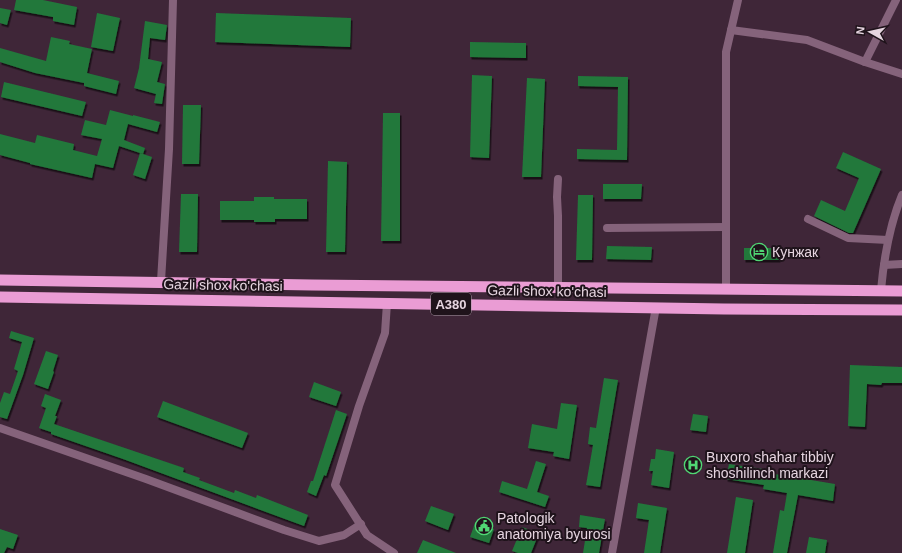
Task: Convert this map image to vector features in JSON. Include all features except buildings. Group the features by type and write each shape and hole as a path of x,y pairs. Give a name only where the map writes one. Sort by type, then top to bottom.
{"highway":[{"name":"Gazli shox ko'chasi","path":"0,280 902,291"},
{"name":"Gazli shox ko'chasi","path":"0,296 656,308 902,310"}],"street":[{"path":"161,281 169,149 173,0"},
{"path":"726,289 726,52 738,0"},
{"path":"865,62 896,0"},
{"path":"731,30 808,40 865,62 902,74"},
{"path":"558,179 558,287"},
{"path":"881,290 888,240 894,216 902,195"},
{"path":"808,219 848,238 888,240"},
{"path":"606,228 726,227"},
{"path":"884,265 902,264"},
{"path":"387,303 385,334 359,406 335,485 367,535 394,553"},
{"path":"612,553 656,308"},
{"path":"0,428 146,479 284,530 319,541 344,535 361,524"}],"place":[{"name":"Кунжак","path":"759,252"},
{"name":"Buxoro shahar tibbiy shoshilinch markazi","path":"693,465"},
{"name":"Patologik anatomiya byurosi","path":"484,526"}]}
